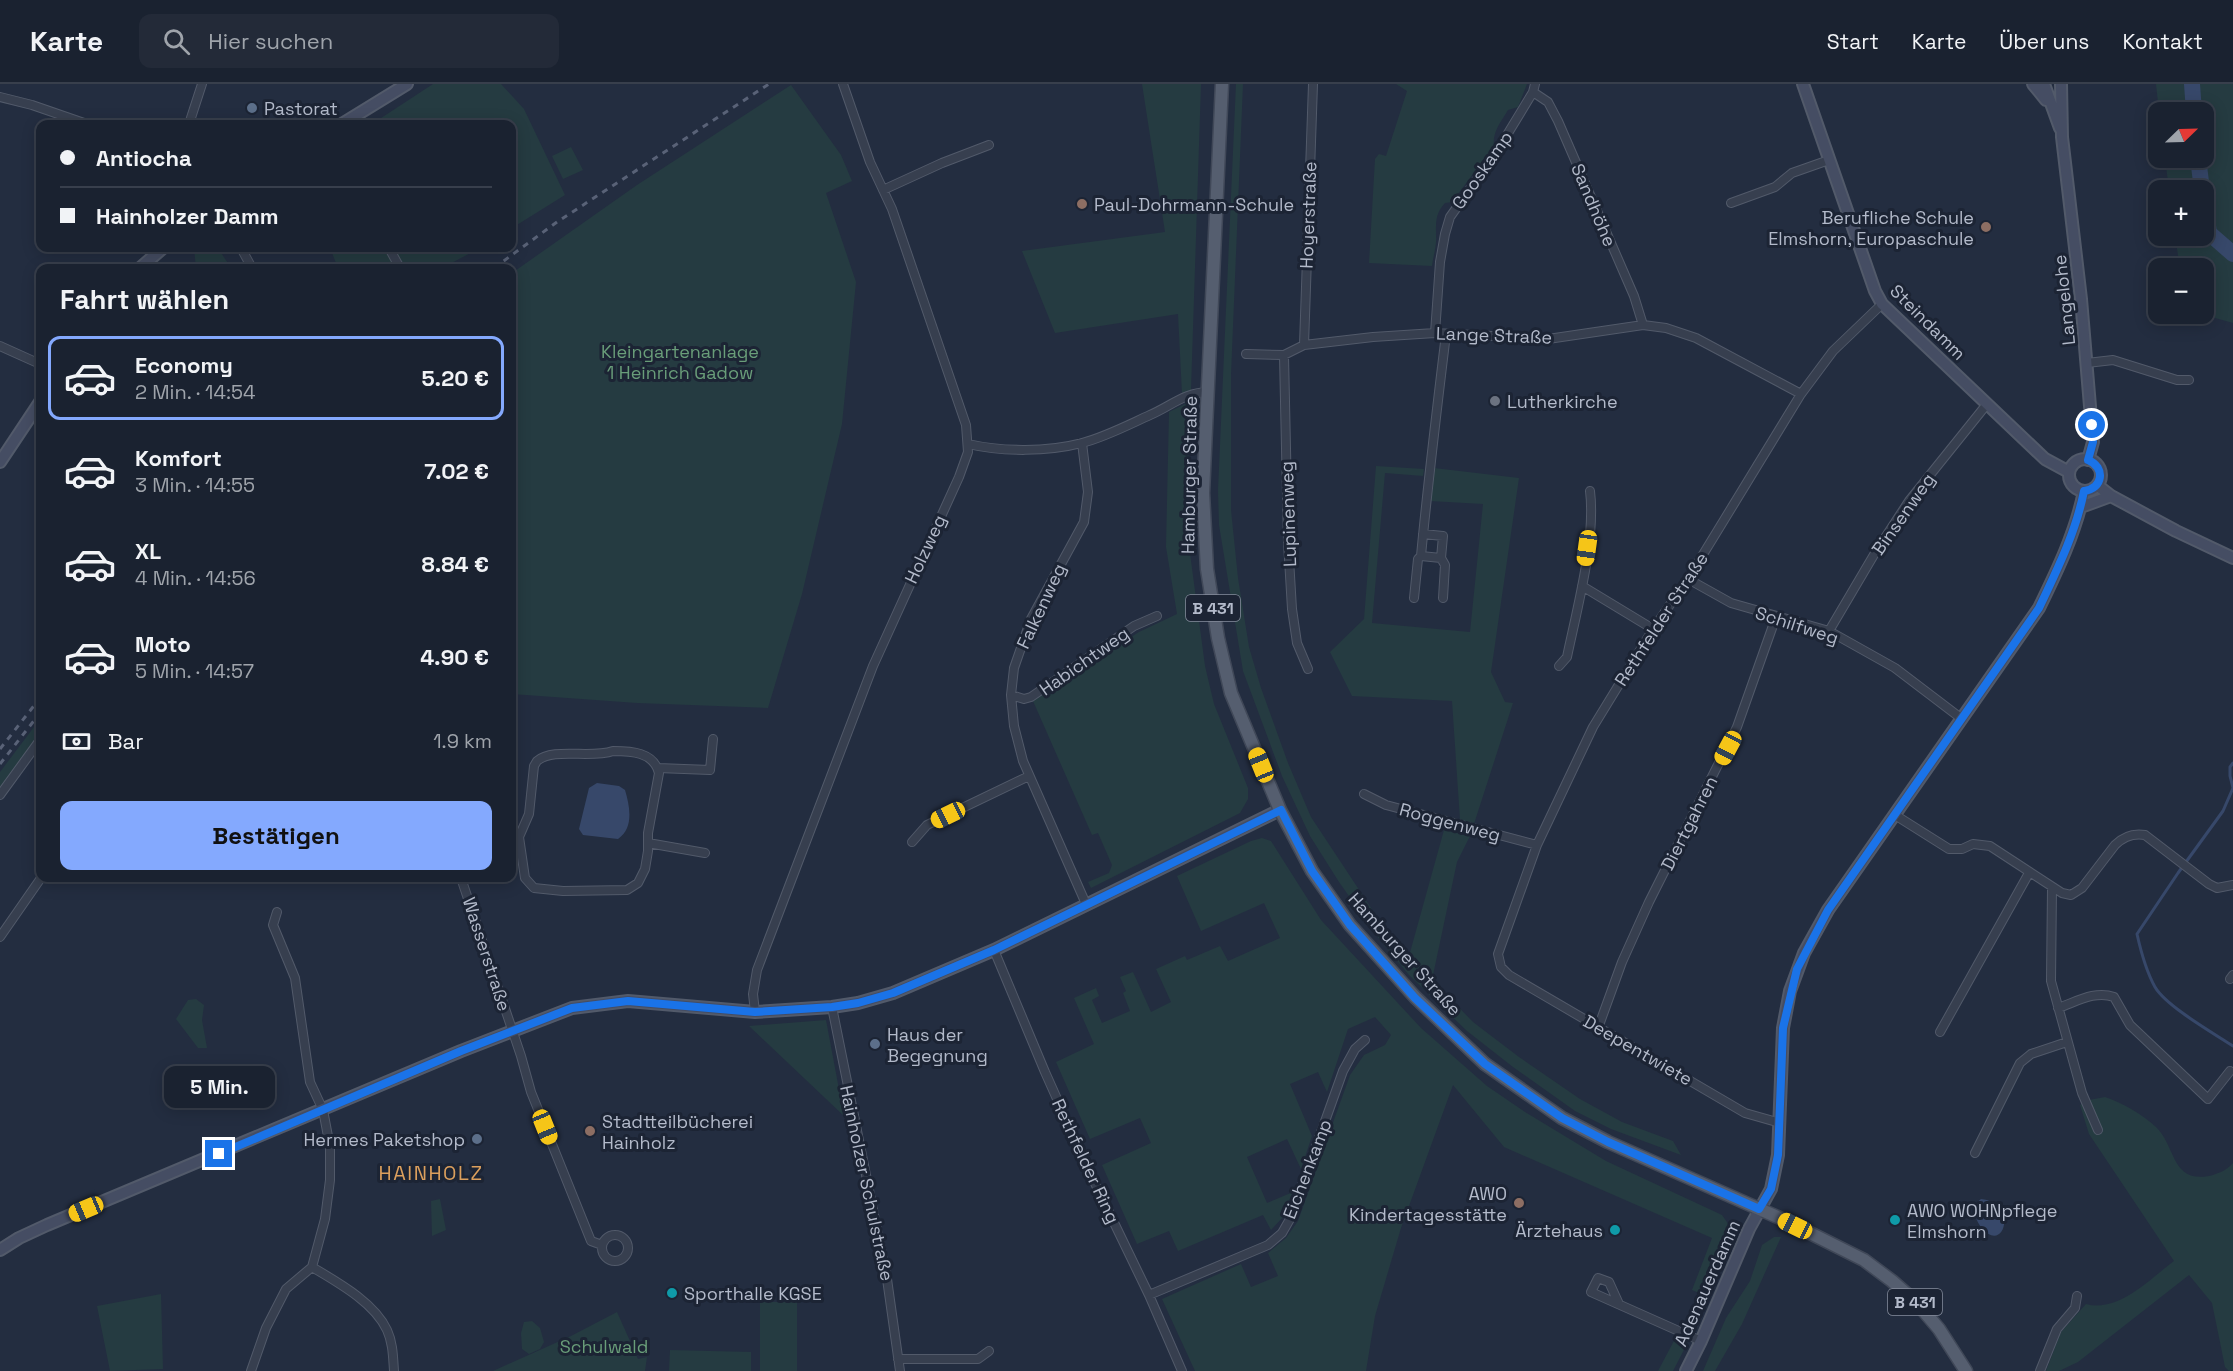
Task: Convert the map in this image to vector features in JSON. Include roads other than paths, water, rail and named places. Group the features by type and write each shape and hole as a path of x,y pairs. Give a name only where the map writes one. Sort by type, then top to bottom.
{"main road":[{"name":"Hamburger Straße","path":"1222,84 1203,493 1207,569 1218,638 1232,693 1281,810 1312,871 1350,925 1415,998 1485,1064 1562,1118 1608,1142 1759,1209 1864,1260 1917,1303 1939,1329 1966,1371"}],"street":[{"path":"190,120 202,84"},
{"path":"348,120 407,84"},
{"name":"Holzweg","path":"755,1012 753,994 757,970 873,666 959,477 968,452 966,425 843,84"},
{"name":"Hoyerstraße","path":"1304,345 1313,84"},
{"name":"Steindamm","path":"1803,84 1875,291 1882,304 2045,459 2069,472"},
{"path":"2033,84 2058,109"},
{"name":"Langelohe","path":"2044,84 2058,109"},
{"name":"Langelohe","path":"2055,84 2087,363 2093,442 2088,460"},
{"name":"Langelohe","path":"2058,109 2061,84"},
{"name":"Sandhöhe","path":"1534,88 1548,102 1558,121 1644,325"},
{"name":"Gooskamp","path":"1435,333 1440,262 1450,217 1499,148 1534,88"},
{"path":"0,96 75,120"},
{"path":"883,190 989,145"},
{"path":"1731,203 1776,187 1792,173 1829,160"},
{"path":"145,264 158,252"},
{"name":"Rethfelder Straße","path":"1501,967 1498,954 1537,845 1593,727 1653,629 1688,579 1800,394 1833,351 1882,304"},
{"name":"Lange Straße","path":"1246,354 1284,355 1304,345 1373,337 1446,333 1548,339 1644,325 1666,328 1696,338 1800,394"},
{"path":"1414,598 1418,559 1421,556 1446,333"},
{"path":"0,346 36,362"},
{"name":"Lupinenweg","path":"1284,355 1288,542 1292,609 1298,644 1308,669"},
{"path":"2087,363 2113,360 2177,380 2189,380"},
{"path":"968,444 997,449 1057,447 1082,443 1160,410 1195,392 1209,392"},
{"name":"Binsenweg","path":"1829,631 1909,501 1987,404"},
{"path":"0,462 36,408"},
{"name":"Falkenweg","path":"1082,443 1088,484 1088,502 1084,522 1031,619 1014,668 1011,695 1018,746 1086,904"},
{"path":"2088,460 2093,462 2099,470 2100,480 2089,491 2084,491 2072,485 2069,472 2074,464 2088,460"},
{"path":"2097,485 2111,496 2176,531 2233,558"},
{"path":"1559,666 1567,657 1582,586 1593,511 1590,491"},
{"path":"1759,1209 1771,1189 1778,1155 1783,1028 1797,969 1828,910 2039,608 2058,569 2081,507 2084,491"},
{"path":"2081,507 2111,496"},
{"path":"1423,534 1443,536 1441,558 1445,564 1443,598"},
{"path":"1421,556 1441,558"},
{"name":"Schilfweg","path":"1688,579 1731,603 1829,631 1895,668 1962,718"},
{"path":"1582,586 1653,629"},
{"name":"Habichtweg","path":"1011,695 1024,699 1031,697 1134,626 1157,616"},
{"name":"Diertgahren","path":"1598,1028 1622,962 1648,902 1737,727 1776,617"},
{"path":"658,768 710,770 713,739"},
{"path":"0,795 36,746"},
{"path":"516,834 529,814 534,766 540,758 553,754 590,756 613,751 632,752 646,756 658,768 659,780 648,833 645,869 642,878 633,888 563,891 538,889 529,884 516,840"},
{"path":"912,842 927,825 1029,776"},
{"name":"Roggenweg","path":"1364,794 1386,805 1537,845"},
{"path":"0,1250 31,1232 512,1030 572,1008 628,1001 755,1012 832,1007 858,1003 893,993 994,950 1281,810"},
{"path":"1895,816 1949,849 1962,849 1973,844 1990,846 2052,888 2071,895 2082,888 2121,839 2137,833 2145,835 2209,884 2217,888 2232,887"},
{"path":"648,843 705,853"},
{"path":"1940,1032 2029,873"},
{"path":"0,937 38,882"},
{"name":"Wasserstraße","path":"462,882 531,1092 591,1241 602,1245"},
{"path":"2052,888 2051,981 2082,1093 2098,1130"},
{"path":"251,1371 266,1328 286,1289 312,1267 325,1219 330,1180 330,1147 323,1110 310,1082 295,978 273,925 277,912"},
{"name":"Rethfelder Ring","path":"994,950 1088,1167 1149,1295 1182,1371"},
{"name":"Deepentwiete","path":"1501,967 1509,975 1745,1113 1780,1123"},
{"path":"2058,1008 2096,994 2105,993 2114,997 2130,1025 2208,1099 2230,1071"},
{"name":"Hainholzer Schulstraße","path":"832,1007 887,1279 900,1371"},
{"name":"Eichenkamp","path":"1149,1295 1268,1245 1281,1233 1290,1219 1343,1071 1355,1049 1365,1040"},
{"path":"1975,1153 2020,1063 2031,1054 2067,1042"},
{"name":"Adenauerdamm","path":"1686,1371 1759,1209"},
{"path":"312,1267 355,1294 381,1320 393,1351 394,1371"},
{"path":"2040,1371 2058,1329 2075,1308 2077,1296"},
{"path":"1619,1304 1701,1341"},
{"path":"898,1359 978,1359 989,1352"}],"water":[{"path":"597,783 619,786 625,790 629,823 618,839 583,835 579,829 589,788"},
{"path":"1981,1199 1993,1203 2004,1217 2001,1232 1996,1235 1989,1234 1981,1227 1977,1219 1974,1205"}],"waterway":[{"path":"2192,84 2193,102"},
{"path":"2199,168 2201,180"},
{"path":"2214,237 2233,254"},
{"path":"2233,763 2230,767 2233,788 2223,811 2137,934 2149,975 2155,987 2169,1002 2191,1019 2233,1046"}],"railway":[{"path":"516,252 557,222 769,84"},
{"path":"499,264 516,252"},
{"path":"0,749 36,703"},
{"path":"0,764 36,718"}],"place":[{"name":"Pastorat","path":"252,108"},
{"name":"Paul-Dohrmann-Schule","path":"1082,204"},
{"name":"Berufliche Schule Elmshorn, Europaschule","path":"1986,227"},
{"name":"Lutherkirche","path":"1495,401"},
{"name":"Haus der Begegnung","path":"875,1044"},
{"name":"Stadtteilbücherei Hainholz","path":"590,1131"},
{"name":"Hermes Paketshop","path":"477,1139"},
{"name":"AWO Kindertagesstätte","path":"1519,1203"},
{"name":"AWO WOHNpflege Elmshorn","path":"1895,1220"},
{"name":"Ärztehaus","path":"1615,1230"},
{"name":"Sporthalle KGSE","path":"672,1293"}],"district":[{"name":"HAINHOLZ","path":"431,1173"}],"park label":[{"name":"Kleingartenanlage 1 Heinrich Gadow","path":"680,361"},
{"name":"Schulwald","path":"604,1346"}]}
